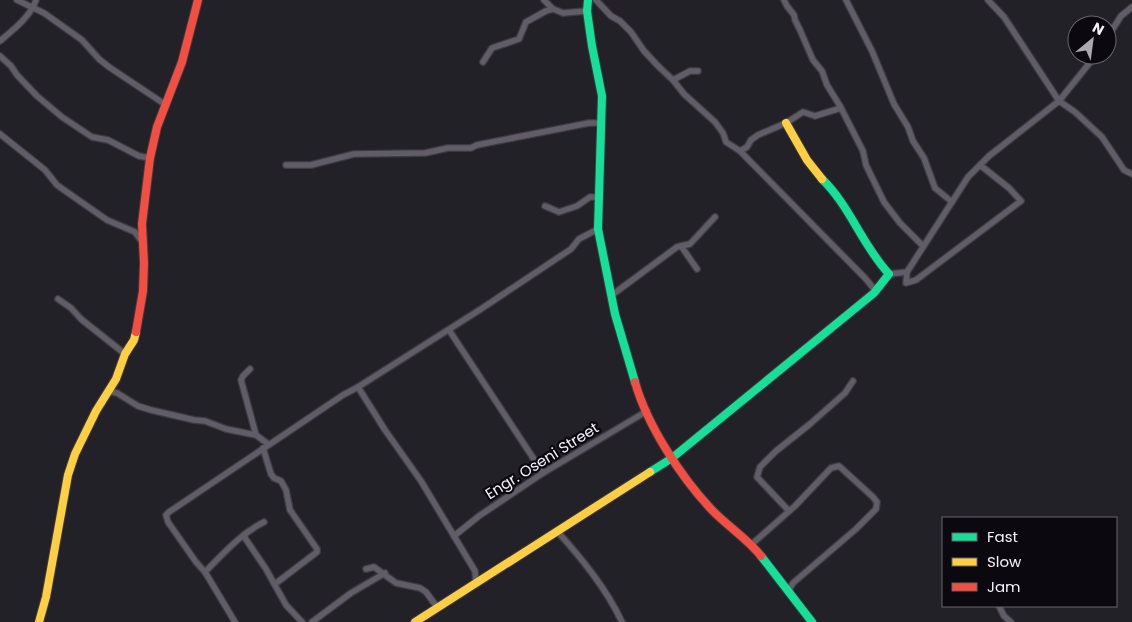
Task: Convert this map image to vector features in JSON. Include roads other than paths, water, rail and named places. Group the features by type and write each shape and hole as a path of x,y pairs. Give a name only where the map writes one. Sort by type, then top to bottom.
{"street":[{"path":"17,0 44,13 82,40 109,67 166,105"},
{"path":"0,41 34,8 36,0"},
{"path":"38,622 46,597 68,475 81,440 116,379 125,354 134,340 141,303 144,269 142,224 150,158 158,127 182,62 198,0"},
{"path":"544,0 553,9 563,12 587,12"},
{"path":"588,0 587,12 602,96 598,229 615,314 638,394 660,438 681,472 712,510 752,544 812,622"},
{"path":"596,0 611,16 631,32 644,51 684,94 715,122 723,133 726,142 740,151 875,290"},
{"path":"784,0 786,6 794,15 813,60 822,71 827,86 863,150 866,165 884,202 900,223 923,246"},
{"path":"846,0 872,51 894,104 924,158 936,188 952,202"},
{"path":"988,0 1004,17 1059,101 1102,137 1124,170 1132,174"},
{"path":"1117,22 1121,16 1132,7"},
{"path":"483,62 492,48 519,39 526,22 553,9"},
{"path":"0,56 37,96 92,137 108,140 139,156 150,158"},
{"path":"980,165 1009,188 1021,201 916,280 906,283 907,272 968,177 980,165 1059,101 1088,65"},
{"path":"673,80 690,71 698,71"},
{"path":"740,151 747,147 751,140 758,135 786,123 803,112 815,116 841,108"},
{"path":"286,165 311,165 354,154 425,153 448,148 471,148 589,123 602,123"},
{"path":"786,123 799,148 816,172 833,189 854,221 862,239 889,274"},
{"path":"0,134 45,170 57,185 107,220 135,232 142,242"},
{"path":"545,206 559,212 577,206 590,197 600,197"},
{"path":"612,295 666,255 681,246 690,244 715,217"},
{"path":"235,622 205,572 168,522 166,516 180,503 265,446 343,395 449,330 571,249 578,239 598,229"},
{"path":"681,246 698,269"},
{"path":"415,622 672,458 874,292 881,286 889,274 907,272"},
{"path":"58,299 125,354"},
{"path":"449,330 543,473"},
{"path":"250,369 241,380 256,435 265,446 271,474 274,478 281,481 286,490 290,510 317,550 317,552 275,584"},
{"path":"789,511 757,477 760,467 776,451 845,393 853,381"},
{"path":"358,387 416,474 454,536 475,571 476,583"},
{"path":"108,391 117,393 138,406 151,410 205,421 226,429 256,435"},
{"name":"Engr. Oseni Street","path":"454,536 479,516 543,473 647,411"},
{"path":"752,544 789,511 831,468 839,466 877,502 877,506 856,529 793,583 790,588 790,594"},
{"path":"205,572 246,534 264,522"},
{"path":"557,531 598,581 622,622"},
{"path":"246,534 245,538 275,584 286,605 302,622"},
{"path":"366,569 374,567 396,583 420,588 426,592 436,607"},
{"path":"312,622 384,573"},
{"path":"1000,607 1004,616 1011,622"}]}
